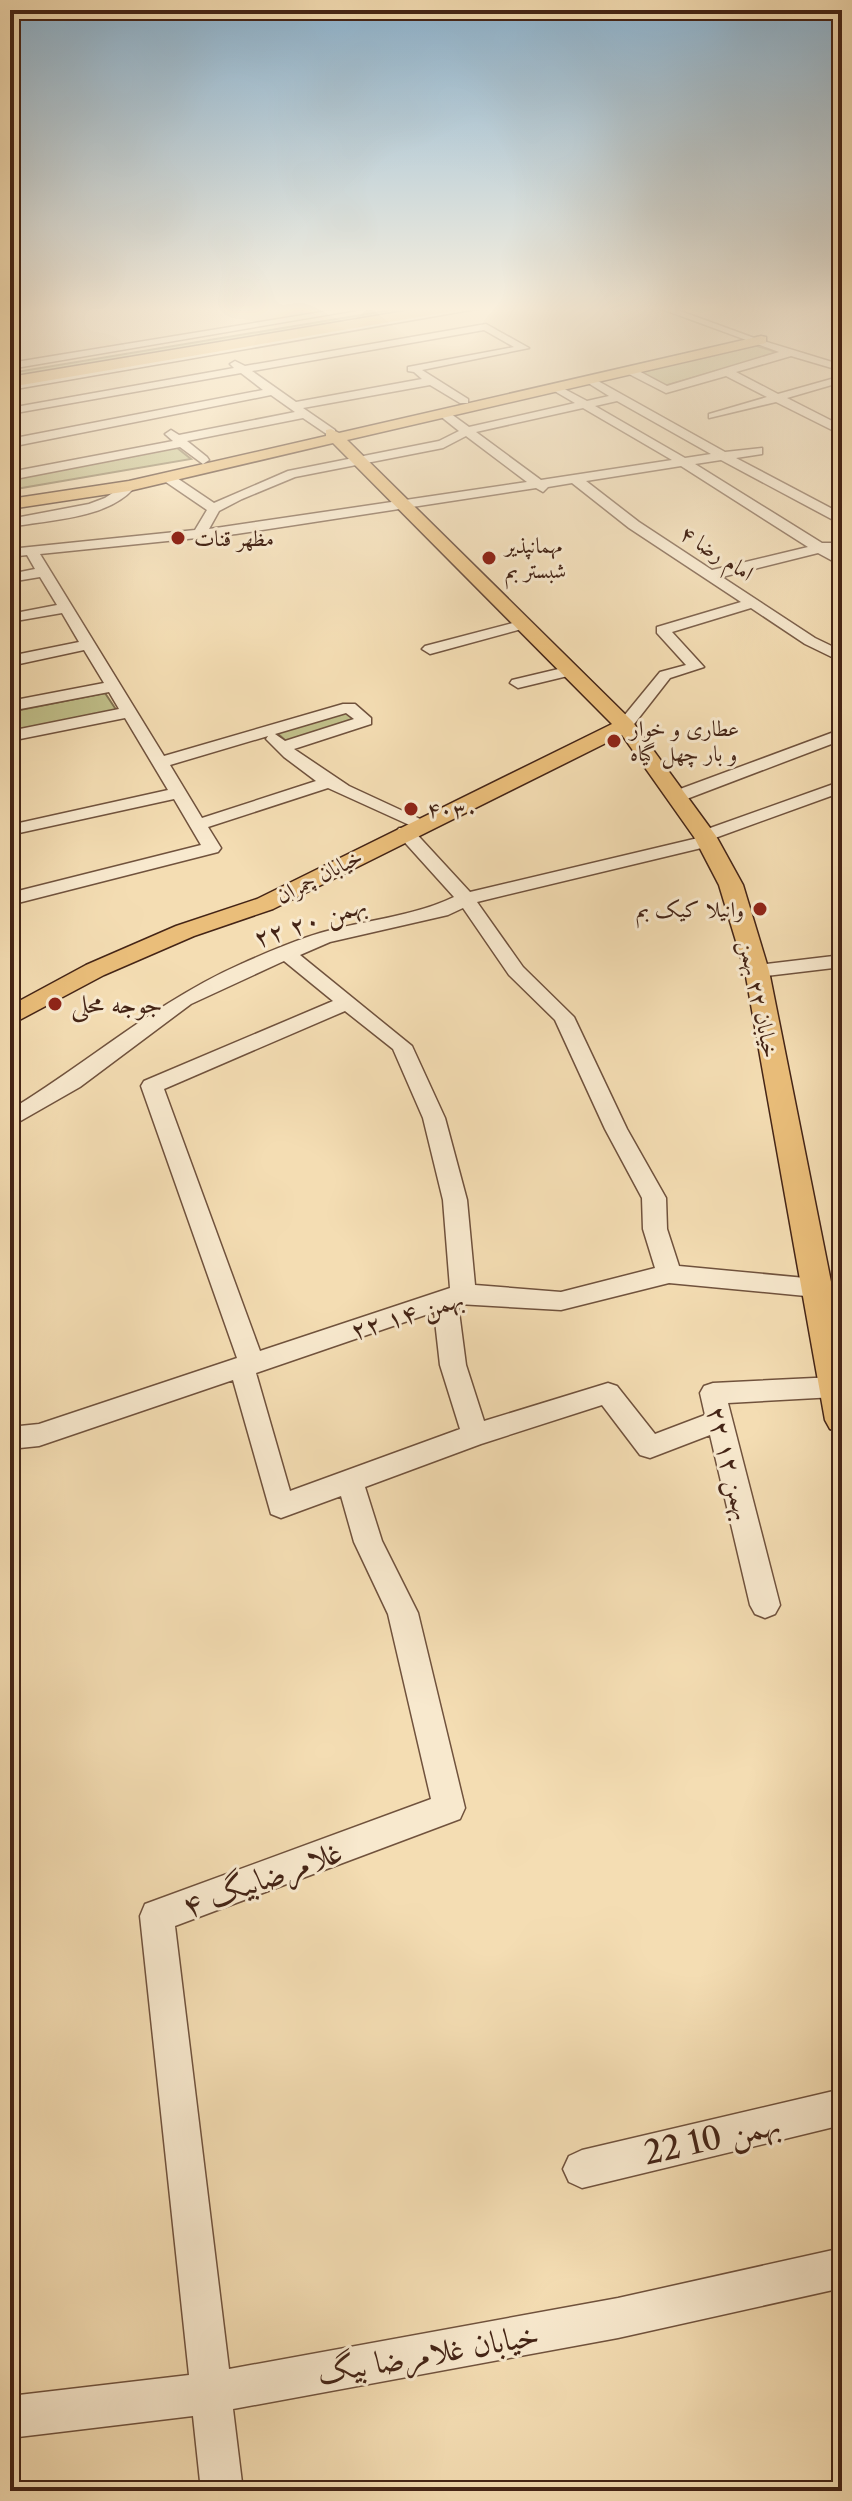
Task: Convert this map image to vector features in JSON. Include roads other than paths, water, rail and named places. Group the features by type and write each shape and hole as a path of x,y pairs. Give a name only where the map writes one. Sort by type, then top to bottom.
{"main road":[{"path":"10,504 129,486 373,425"},
{"path":"10,497 100,483 385,425"},
{"name":"خیابان ۲۲ بهمن","path":"334,435 625,725 706,838 731,885 757,971 842,1420"},
{"name":"خیابان چمران","path":"10,1017 95,970 185,931 265,904 625,725"}],"street":[{"path":"10,443 83,425"},
{"path":"160,425 203,460"},
{"path":"10,476 255,425"},
{"path":"320,425 334,435"},
{"path":"459,425 541,486"},
{"path":"200,533 214,509 263,484 314,469 443,444 467,431 496,425"},
{"path":"619,425 842,562"},
{"path":"667,425 842,519"},
{"path":"10,553 236,530 758,451"},
{"path":"167,477 214,509"},
{"name":"امام رضا ۴","path":"574,478 634,525 810,641 842,657"},
{"path":"10,523 113,500 126,492 129,486"},
{"path":"56,513 67,524"},
{"path":"79,534 90,544"},
{"path":"711,575 842,542"},
{"path":"10,899 212,848 31,551"},
{"path":"10,578 44,572"},
{"path":"625,725 665,675 696,667 662,630 753,603"},
{"path":"10,618 65,608"},
{"path":"430,649 524,624"},
{"path":"10,661 88,645"},
{"path":"518,683 571,671"},
{"path":"10,706 113,686"},
{"path":"160,763 349,707 365,721 282,747"},
{"path":"10,736 129,712"},
{"path":"267,731 282,747 330,782 414,828 516,971 564,1017 616,1129 654,1198 655,1229 669,1274"},
{"path":"678,796 842,734"},
{"path":"198,825 330,782"},
{"name":"۲۲ بهمن ۲۰","path":"10,1120 72,1082 184,1000 286,953 324,938 441,911 466,899 706,838 842,786"},
{"path":"10,830 178,793"},
{"path":"286,953 402,1046 434,1118 455,1200 453,1365 475,1435"},
{"path":"757,971 842,961"},
{"path":"348,1002 152,1086 247,1365 281,1506 475,1435 608,1393 650,1447 720,1420"},
{"name":"۲۲ بهمن ۱۴","path":"10,1438 39,1435 454,1296 561,1301 669,1274 816,1288"},
{"name":"۲۲ بهمن ۱۲","path":"765,1605 713,1393 835,1387"},
{"name":"غلامرضابیگ ۴","path":"211,2393 157,1916 449,1808 403,1613 368,1542 350,1481"},
{"name":"22 بهمن 10","path":"582,2169 842,2107"},
{"name":"خیابان غلامرضا بیگ","path":"10,2417 211,2393 618,2318 842,2268"},
{"path":"211,2393 222,2491"}],"place":[{"name":"مظهر قنات","path":"178,538"},
{"name":"مهمانپذیر شبستر بم","path":"489,558"},
{"name":"عطاری و خوار و بار چهل گیاه","path":"614,741"},
{"name":"۴۰۳۰","path":"411,809"},
{"name":"وانیلا کیک بم","path":"760,909"},
{"name":"جوجه محلی","path":"55,1004"}]}
